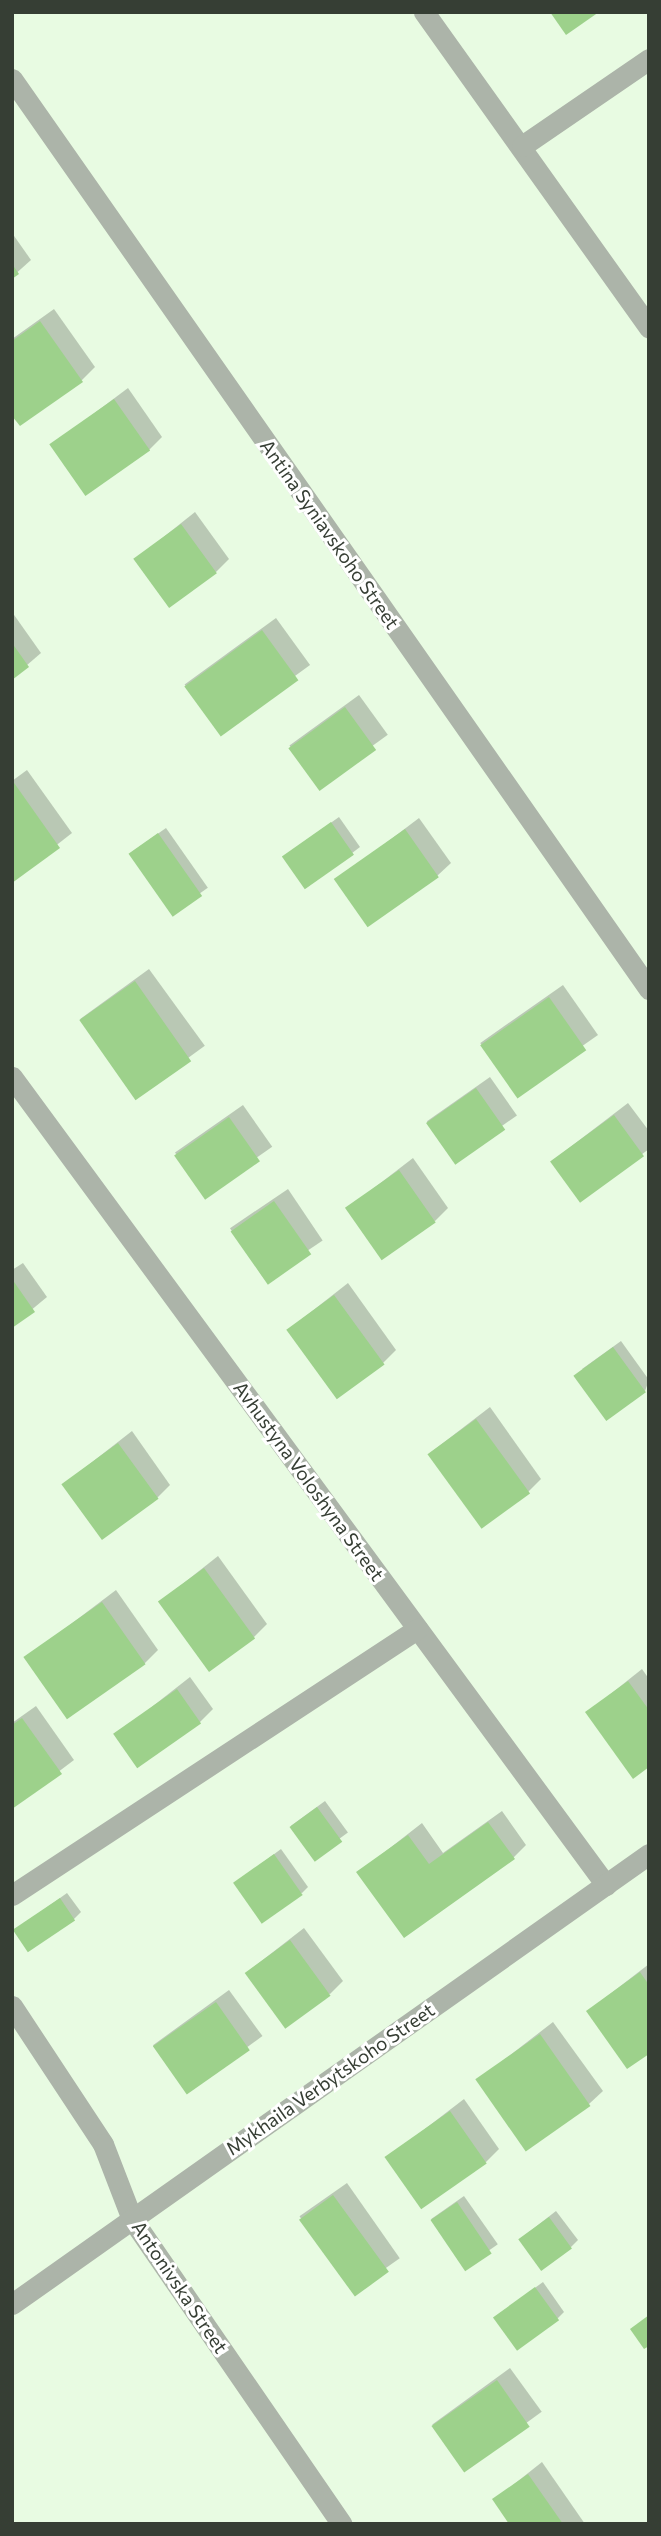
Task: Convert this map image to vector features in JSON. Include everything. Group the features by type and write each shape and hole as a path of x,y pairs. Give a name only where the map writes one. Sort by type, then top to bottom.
{"street":[{"path":"424,12 522,146 649,328"},
{"path":"522,146 649,59"},
{"name":"Antina Syniavskoho Street","path":"12,79 649,989"},
{"name":"Avhustyna Voloshyna Street","path":"12,1077 606,1885"},
{"path":"12,1895 417,1629"},
{"name":"Mykhaila Verbytskoho Street","path":"12,2304 649,1854"},
{"name":"Antonivska Street","path":"12,2006 103,2144 132,2220 342,2524"}],"building":[{"path":"550,12 599,12 566,35"},
{"path":"12,264 19,274 12,279"},
{"path":"40,321 83,382 20,426 12,416 12,341"},
{"path":"114,399 150,451 85,496 49,444"},
{"path":"181,524 217,573 169,608 133,559"},
{"path":"262,630 298,680 221,737 184,686"},
{"path":"12,643 29,667 12,680"},
{"path":"345,707 376,750 320,791 288,748"},
{"path":"12,780 60,848 12,883"},
{"path":"331,822 354,855 305,889 282,856"},
{"path":"405,829 439,877 368,927 334,879"},
{"path":"158,833 202,896 173,917 129,854"},
{"path":"135,981 191,1061 136,1100 79,1020"},
{"path":"549,997 586,1050 517,1098 480,1045"},
{"path":"476,1088 505,1130 455,1165 426,1123"},
{"path":"614,1115 644,1156 580,1203 550,1161"},
{"path":"229,1117 260,1161 205,1200 174,1155"},
{"path":"399,1170 436,1222 382,1260 345,1208"},
{"path":"274,1201 311,1254 268,1285 231,1231"},
{"path":"12,1279 35,1312 12,1328"},
{"path":"334,1295 385,1365 337,1399 286,1330"},
{"path":"613,1347 646,1392 606,1421 573,1376"},
{"path":"476,1419 530,1493 482,1529 427,1454"},
{"path":"118,1443 159,1499 102,1540 61,1484"},
{"path":"204,1568 255,1638 209,1672 158,1602"},
{"path":"102,1602 146,1664 67,1719 23,1657"},
{"path":"628,1681 649,1710 649,1767 633,1779 585,1712"},
{"path":"177,1689 201,1723 137,1768 113,1734"},
{"path":"22,1718 62,1774 12,1809 12,1725"},
{"path":"317,1807 342,1842 315,1862 289,1827"},
{"path":"488,1822 515,1859 404,1938 356,1872 408,1835 429,1864"},
{"path":"274,1854 303,1895 262,1924 233,1883"},
{"path":"60,1898 75,1920 28,1952 13,1930"},
{"path":"290,1940 331,1996 285,2029 245,1973"},
{"path":"640,1972 649,1985 649,2054 627,2069 586,2011"},
{"path":"216,2002 250,2050 187,2094 153,2046"},
{"path":"540,2034 590,2106 526,2151 475,2079"},
{"path":"450,2111 487,2163 421,2209 384,2157"},
{"path":"333,2195 389,2272 355,2297 299,2220"},
{"path":"457,2202 492,2253 465,2271 430,2220"},
{"path":"549,2217 572,2249 541,2271 518,2239"},
{"path":"535,2287 559,2320 517,2351 493,2318"},
{"path":"649,2315 649,2346 644,2349 630,2329"},
{"path":"497,2380 530,2427 464,2473 431,2426"},
{"path":"528,2474 563,2524 509,2524 492,2499"}]}
